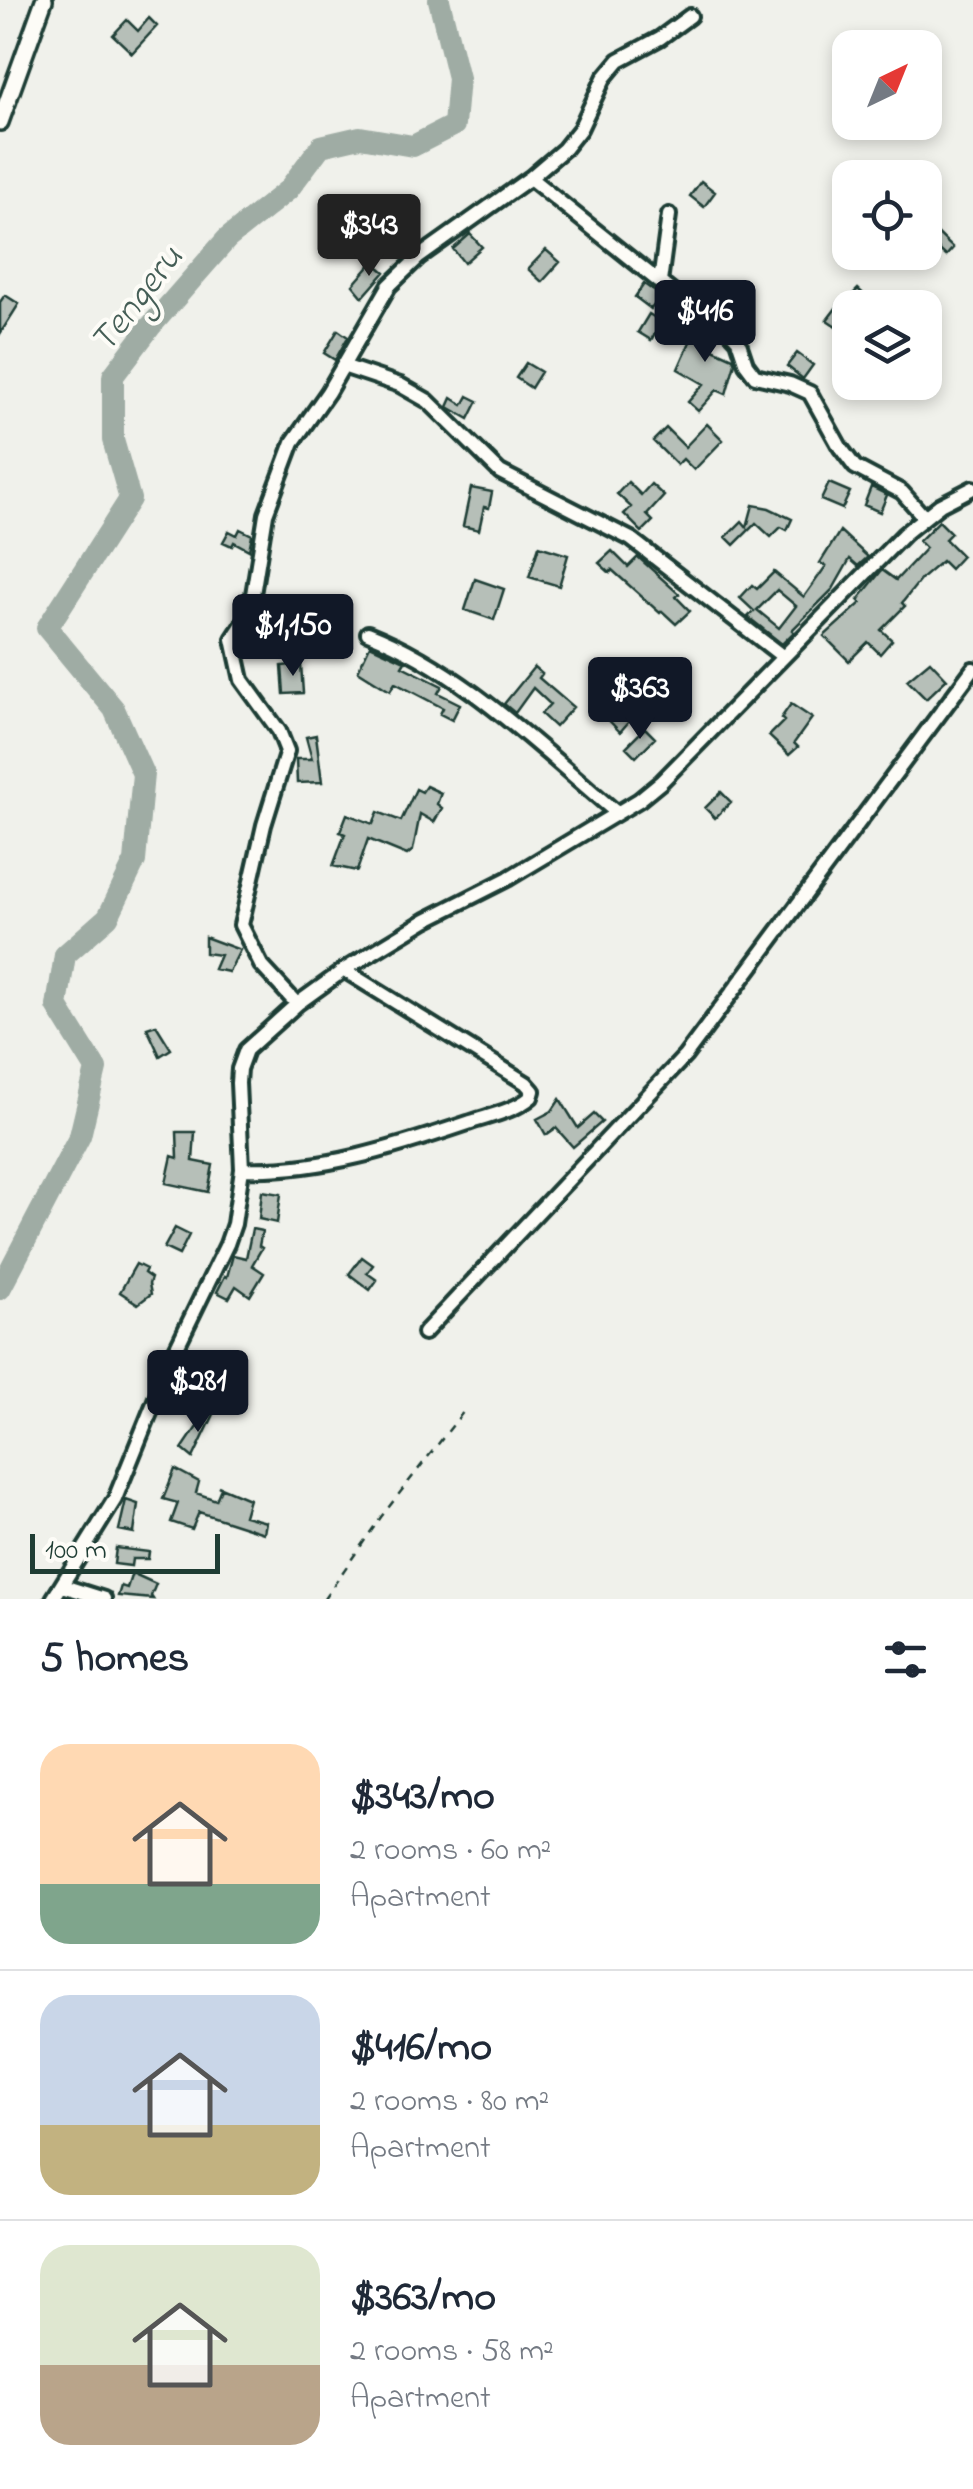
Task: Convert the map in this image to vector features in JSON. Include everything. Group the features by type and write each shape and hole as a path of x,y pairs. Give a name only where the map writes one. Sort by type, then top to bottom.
{"street":[{"path":"0,122 44,0"},
{"path":"297,1004 261,965 241,925 286,751 279,732 242,680 233,639 250,613 260,537 280,473 293,442 400,273 530,178 574,138 604,78 619,60 690,16"},
{"path":"530,178 660,282 731,331 755,376 810,393 854,467 902,492 924,517"},
{"path":"660,282 669,215"},
{"path":"343,366 400,385 428,401 500,472 631,539 782,656"},
{"path":"53,1599 115,1498 175,1350 219,1264 234,1224 242,1170 238,1083 242,1058 254,1041 344,970 617,813 661,782 924,517 973,488"},
{"path":"368,633 412,651 457,679 617,813"},
{"path":"424,1333 685,1056 973,669"},
{"path":"242,1170 311,1166 360,1156 497,1114 532,1097 533,1091 526,1082 344,970"},
{"path":"63,1586 104,1599"}],"path":[{"path":"324,1599 381,1517 468,1407"}],"building":[{"path":"149,18 157,26 132,53 113,35 127,20 138,31"},
{"path":"701,181 715,192 704,207 690,196"},
{"path":"470,234 482,247 464,263 453,249"},
{"path":"942,237 953,248 946,256 942,252"},
{"path":"546,250 560,262 542,282 528,269"},
{"path":"373,262 385,272 363,297 353,285"},
{"path":"644,284 661,296 651,309 635,297"},
{"path":"5,295 19,304 0,334 0,302"},
{"path":"649,314 662,322 651,340 638,332"},
{"path":"681,316 708,328 702,344 733,358 735,363 726,394 717,390 698,411 688,402 704,384 678,369 694,333 676,326"},
{"path":"338,330 348,337 335,360 324,353"},
{"path":"797,353 813,365 803,379 787,366"},
{"path":"526,363 541,372 531,388 516,378"},
{"path":"468,396 478,401 469,419 448,407 452,398 463,405"},
{"path":"707,424 723,440 694,470 683,459 677,465 653,441 666,428 685,447"},
{"path":"628,482 641,495 651,484 664,496 647,515 653,521 642,532 624,514 631,507 617,494"},
{"path":"829,483 850,492 842,509 821,500"},
{"path":"871,487 887,495 880,512 864,505"},
{"path":"471,488 492,492 479,530 463,526"},
{"path":"753,505 792,519 787,530 781,527 771,537 756,523 734,545 726,537 742,521 747,527"},
{"path":"939,521 951,533 945,539 962,556 950,569 942,561 921,579 902,603 905,606 881,630 892,640 880,654 868,642 849,661 824,636 861,603 858,600 882,570 896,580 926,548 919,541"},
{"path":"240,529 252,535 249,550 234,542 232,546 223,542 229,531 237,535"},
{"path":"840,531 868,557 858,566 850,559 833,589 782,644 748,617 754,611 740,598 752,585 757,589 774,572 804,597 826,566 820,563","holes":["777,590 796,606 779,628 757,610"]},
{"path":"539,546 568,555 559,586 529,577"},
{"path":"612,551 628,567 638,557 679,594 676,597 690,611 676,624 660,613 599,563"},
{"path":"475,579 504,589 494,620 465,610"},
{"path":"370,645 405,661 402,666 442,686 438,693 460,704 452,720 440,714 443,708 395,683 390,691 358,671"},
{"path":"930,661 947,679 926,699 907,680"},
{"path":"659,662 670,673 620,732 598,709 606,700 619,713 637,690 621,674 629,666 642,679"},
{"path":"301,664 303,693 284,694 282,666"},
{"path":"534,667 542,674 539,678 573,707 555,727 541,714 550,704 533,688 515,713 504,704"},
{"path":"791,704 812,718 794,743 798,747 789,755 769,736 784,721 781,718"},
{"path":"645,728 655,738 636,757 626,747"},
{"path":"316,735 322,782 297,783 296,759 312,759 306,737"},
{"path":"426,786 441,793 437,804 442,808 434,822 420,814 413,850 407,855 368,839 357,871 333,866 345,834 340,832 347,814 373,824 378,812 401,821 416,789 422,792"},
{"path":"721,792 731,802 715,818 705,808"},
{"path":"205,937 240,950 229,972 214,969 220,955 205,953"},
{"path":"156,1025 171,1049 160,1056 147,1028"},
{"path":"560,1099 578,1128 594,1114 602,1122 573,1147 556,1128 546,1135 537,1119 552,1111"},
{"path":"177,1132 195,1132 193,1161 213,1165 208,1192 166,1183 172,1156 178,1158"},
{"path":"262,1191 281,1194 277,1223 259,1219"},
{"path":"175,1228 189,1235 179,1255 164,1248"},
{"path":"252,1229 262,1231 262,1248 252,1265 264,1273 250,1296 236,1286 229,1298 217,1292 227,1277 233,1255 246,1258"},
{"path":"362,1257 373,1265 367,1273 377,1280 370,1290 349,1274"},
{"path":"136,1264 146,1269 144,1273 151,1278 151,1294 138,1304 120,1292"},
{"path":"199,1374 210,1382 182,1413 172,1404"},
{"path":"209,1409 215,1412 193,1458 182,1449"},
{"path":"175,1469 199,1482 196,1493 216,1500 221,1488 218,1486 249,1499 244,1516 266,1522 264,1533 199,1512 192,1529 171,1522 178,1503 163,1499"},
{"path":"126,1500 138,1504 134,1533 119,1530"},
{"path":"116,1548 149,1552 148,1559 132,1559 131,1566 114,1564"},
{"path":"132,1573 156,1584 153,1599 118,1596 121,1586 127,1588"}],"waterway":[{"name":"Tengeru","path":"0,1289 80,1136 96,1069 57,1006 65,955 108,917 135,861 143,774 114,709 47,628 130,499 113,440 113,376 227,239 288,190 321,146 360,137 413,146 454,125 458,78 439,0"}]}
